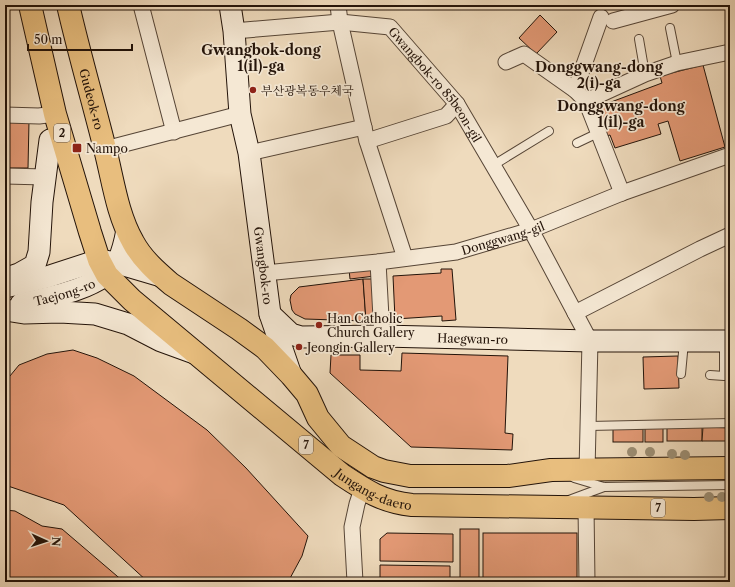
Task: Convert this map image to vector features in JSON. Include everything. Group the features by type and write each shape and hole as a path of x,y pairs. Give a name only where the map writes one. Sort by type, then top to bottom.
{"main road":[{"name":"2","path":"30,5 55,114 90,232 108,266"},
{"name":"Gudeok-ro","path":"68,5 117,198 127,230 142,256 161,276"},
{"name":"Gwangbok-ro","path":"230,5 234,31 240,114 249,153 270,314 291,375"},
{"path":"5,279 20,274 35,265 39,252 42,202 55,114"},
{"path":"127,230 124,244 108,266 161,276"},
{"name":"Taejong-ro","path":"5,287 47,277 108,266"},
{"name":"Taejong-ro","path":"5,309 67,293 108,266"},
{"name":"Jungang-daero","path":"108,266 132,300 331,466 362,489 385,501 412,505 730,508"},
{"name":"Jungang-daero","path":"161,276 239,328 265,348 307,394 318,418 341,446 373,467 384,471 410,476 508,476 551,470 587,471 730,468"},
{"path":"5,309 24,313 60,312 95,314 128,324 161,341 197,354"},
{"name":"Haegwan-ro","path":"270,314 291,334 301,338 382,336 590,341 727,341"}],"street":[{"path":"141,5 174,132"},
{"path":"338,5 340,22 366,134 405,258"},
{"path":"575,90 607,19 672,5"},
{"name":"Gwangbok-ro 85beon-gil","path":"234,31 340,22 390,27 456,104 531,230 590,341"},
{"path":"586,102 645,74 677,63 730,52"},
{"path":"506,62 524,54 575,90 586,102 622,193"},
{"path":"249,153 366,134 446,116 456,104"},
{"path":"5,115 39,116 55,114"},
{"path":"106,150 240,114"},
{"name":"Donggwang-gil","path":"264,273 378,262 456,252 531,230 622,193 730,155"},
{"path":"5,176 45,177"},
{"path":"575,313 730,235"},
{"path":"378,262 382,336"},
{"path":"587,471 590,341"},
{"path":"354,582 352,527 356,504 362,489"},
{"path":"586,507 587,582"}],"lane":[{"path":"670,28 677,63"},
{"path":"639,39 645,74"},
{"path":"492,166 549,131"},
{"path":"577,143 598,133"},
{"path":"681,374 684,341"},
{"name":"Haegwan-ro","path":"710,376 724,376 727,341"},
{"path":"589,426 730,423"},
{"path":"551,470 604,487 730,485"},
{"path":"549,507 604,487"}],"building":[{"path":"540,15 557,32 536,54 519,38"},
{"path":"703,65 725,147 680,161 668,121 658,124 661,134 615,148 610,135 603,137 595,108 662,83 660,76"},
{"path":"5,121 29,121 28,168 5,168"},
{"path":"374,267 375,276 350,279 349,269"},
{"path":"441,269 452,269 456,320 442,321 442,316 395,319 393,276 441,273"},
{"path":"363,279 366,321 305,319 295,314 292,310 290,300 291,295 299,287"},
{"path":"363,279 376,279 378,320 366,321"},
{"path":"73,350 97,358 134,376 207,430 246,468 308,536 302,556 288,582 148,582 64,505 5,485 5,382 19,365 47,354"},
{"path":"402,353 508,356 505,433 513,434 512,450 411,447 330,373 331,355 360,355 360,370 401,371"},
{"path":"678,356 679,388 644,389 643,357"},
{"path":"667,427 702,427 702,441 667,441"},
{"path":"703,427 730,428 730,441 702,441"},
{"path":"645,428 663,428 663,442 645,442"},
{"path":"613,429 643,429 643,442 613,442"},
{"path":"5,510 15,511 42,526 62,529 124,582 5,582"},
{"path":"460,529 479,529 479,582 460,582"},
{"path":"387,533 453,534 453,562 380,561 380,539"},
{"path":"483,533 577,533 577,582 483,582"},
{"path":"380,565 450,566 450,582 380,582"}],"place":[{"name":"부산광복동우체국","path":"253,90"},
{"name":"Nampo","path":"77,148"},
{"name":"Han Catholic Church Gallery","path":"319,325"},
{"name":"Jeongin Gallery","path":"299,347"}],"district":[{"name":"Gwangbok-dong 1(il)-ga","path":"261,58"},
{"name":"Donggwang-dong 2(i)-ga","path":"599,76"},
{"name":"Donggwang-dong 1(il)-ga","path":"621,114"}]}
